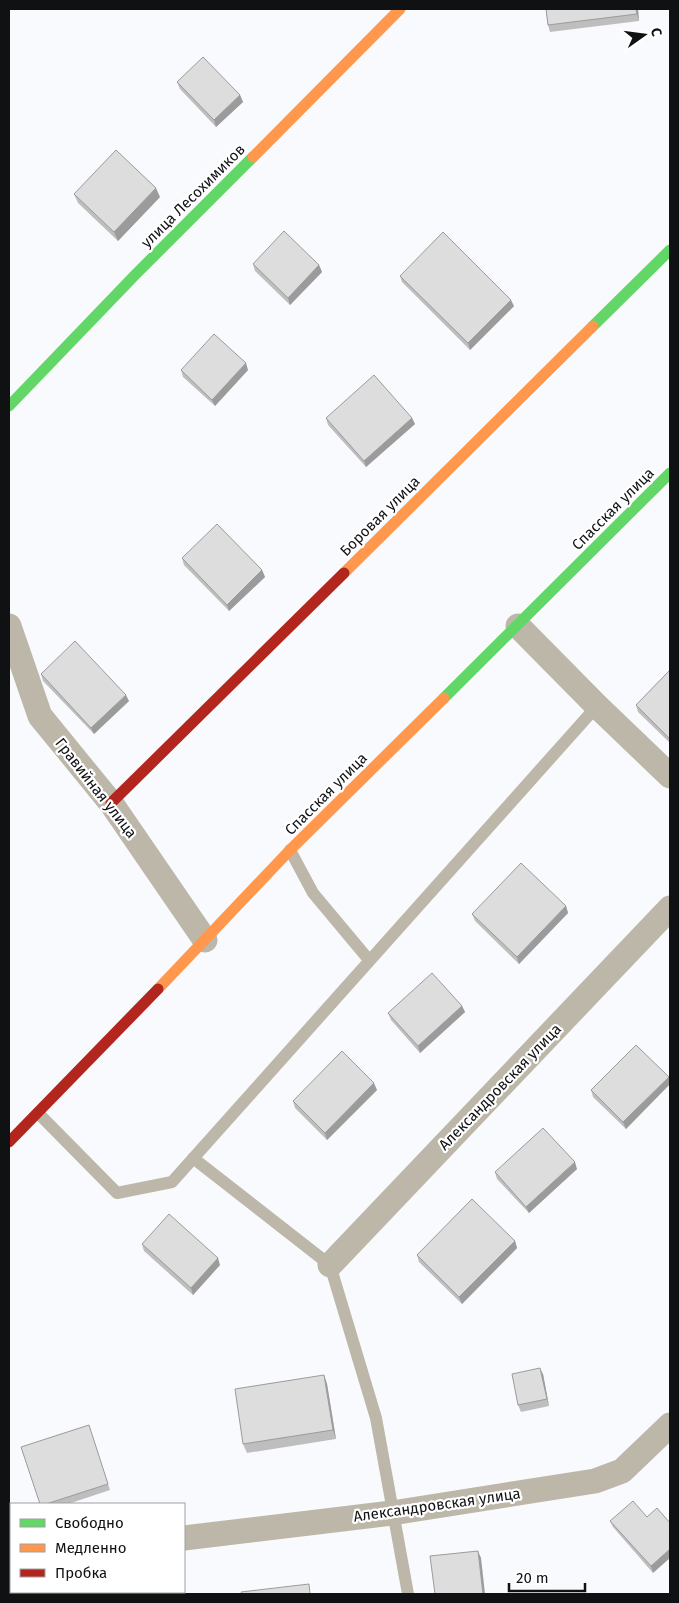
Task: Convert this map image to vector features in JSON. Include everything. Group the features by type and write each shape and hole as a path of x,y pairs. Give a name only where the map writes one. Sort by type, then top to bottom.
{"street":[{"name":"улица Лесохимиков","path":"9,406 135,275 400,9"},
{"name":"Боровая улица","path":"111,803 670,250"},
{"name":"Спасская улица","path":"9,1142 290,850 518,626 670,473"},
{"name":"Гравийная улица","path":"9,626 40,716 111,803 205,940"},
{"path":"518,626 670,776"},
{"name":"Александровская улица","path":"330,1265 670,908"},
{"name":"Александровская улица","path":"185,1538 392,1513 595,1481 622,1471 670,1425"}],"lane":[{"path":"38,1112 117,1193 172,1182 597,706"},
{"path":"290,850 313,893 369,960"},
{"path":"193,1158 330,1265 376,1418 408,1594"}],"building":[{"path":"546,9 636,9 637,14 548,25"},
{"path":"203,57 240,95 214,120 177,82"},
{"path":"116,150 156,188 114,232 74,194"},
{"path":"284,231 319,265 288,298 253,264"},
{"path":"443,232 511,300 468,343 400,276"},
{"path":"214,334 246,363 212,400 181,370"},
{"path":"374,375 412,418 364,461 326,418"},
{"path":"217,524 262,570 227,605 182,558"},
{"path":"75,641 126,695 91,728 41,674"},
{"path":"670,670 670,739 636,705"},
{"path":"521,863 566,906 517,957 472,914"},
{"path":"432,973 462,1006 418,1046 388,1013"},
{"path":"636,1045 669,1077 623,1122 591,1090"},
{"path":"342,1051 374,1083 325,1133 293,1101"},
{"path":"543,1128 575,1162 526,1207 495,1172"},
{"path":"472,1199 515,1241 459,1297 417,1255"},
{"path":"169,1214 218,1258 191,1288 142,1244"},
{"path":"540,1368 547,1399 518,1405 512,1374"},
{"path":"324,1375 333,1430 243,1444 235,1389"},
{"path":"89,1425 108,1484 49,1503 40,1503 21,1447"},
{"path":"633,1501 647,1517 657,1508 670,1523 670,1549 651,1566 610,1521"},
{"path":"478,1551 483,1594 435,1594 430,1556"},
{"path":"309,1584 310,1594 242,1594 241,1592"}],"traffic: fast":[{"path":"9,406 135,275 253,157"},
{"path":"593,326 670,250"},
{"path":"444,698 670,473"}],"traffic: slow":[{"path":"253,157 400,9"},
{"path":"344,573 593,326"},
{"path":"158,989 290,850 444,698"}],"traffic: jam":[{"path":"111,803 344,573"},
{"path":"9,1142 158,989"}]}
